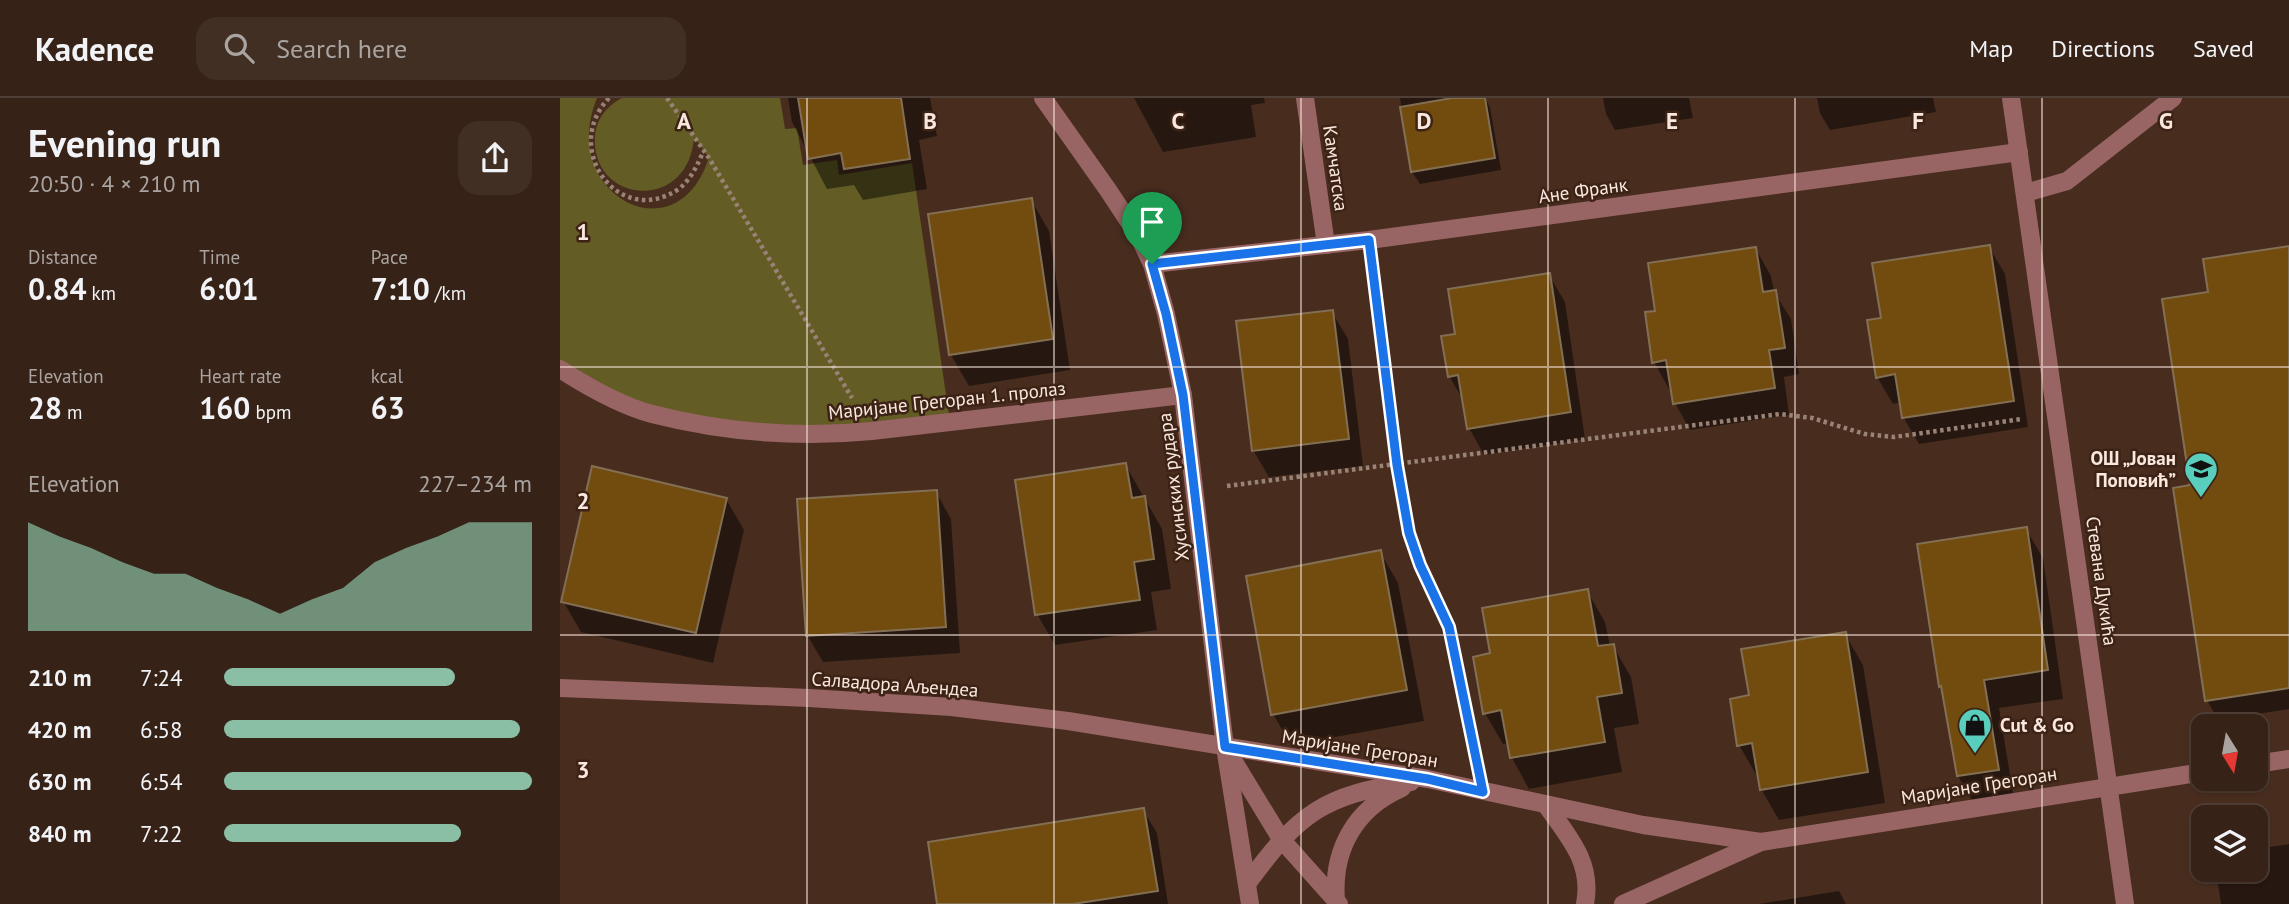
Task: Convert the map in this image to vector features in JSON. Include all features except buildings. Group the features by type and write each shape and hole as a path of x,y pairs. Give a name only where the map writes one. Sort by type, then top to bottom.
{"street":[{"name":"Хусинских рудара","path":"1043,98 1139,237 1152,264 1166,314 1183,395 1225,747 1250,904"},
{"name":"Камчатска","path":"1305,98 1326,245"},
{"name":"Стевана Дукића","path":"2011,98 2125,904"},
{"path":"2026,193 2067,181 2173,98"},
{"name":"Ане Франк","path":"1152,264 1369,240 2019,152"},
{"name":"Маријане Грегоран 1. пролаз","path":"560,369 614,400 650,414 736,429 787,433 838,434 872,431 1183,395"},
{"name":"Салвадора Аљендеа","path":"560,688 951,707 1106,726 1225,747"},
{"path":"1225,747 1282,839 1338,903"},
{"name":"Маријане Грегоран","path":"1225,747 1428,779 1643,825 1761,842"},
{"path":"2268,762 2289,759"},
{"name":"Маријане Грегоран","path":"1623,904 1761,842 2191,774"},
{"path":"1247,884 1282,839 1311,812 1340,797 1376,787 1428,779"},
{"path":"1338,903 1335,881 1341,849 1358,820 1382,798 1428,779"},
{"path":"1546,805 1581,858 1588,887 1585,904"}],"path":[{"path":"609,98 590,125 587,144 591,164 598,178 613,190 628,197 649,199 667,195 682,187 704,151"},
{"path":"667,98 704,151 872,431"},
{"path":"1369,240 1397,465 1409,533 1420,565 1449,627 1483,792"},
{"path":"1195,490 1780,414 1812,418 1865,434 1894,437 2057,414"}],"shaded area":[{"path":"560,98 597,98 589,130 592,158 603,181 620,198 640,207 662,208 683,198 700,178 709,158 694,137 688,162 676,178 659,188 641,191 623,186 608,176 598,159 595,137 603,114 622,98 780,98 785,129 797,128 803,165 837,160 839,175 912,163 950,422 838,434 651,413 560,369"}],"place":[{"name":"ОШ „Јован Поповић”","path":"2201,499"},
{"name":"Cut & Go","path":"1975,755"}],"route":[{"path":"1369,240 1397,465 1409,533 1420,565 1449,627 1483,792 1428,779 1225,747 1183,395 1166,314 1152,264 1369,240"}]}
